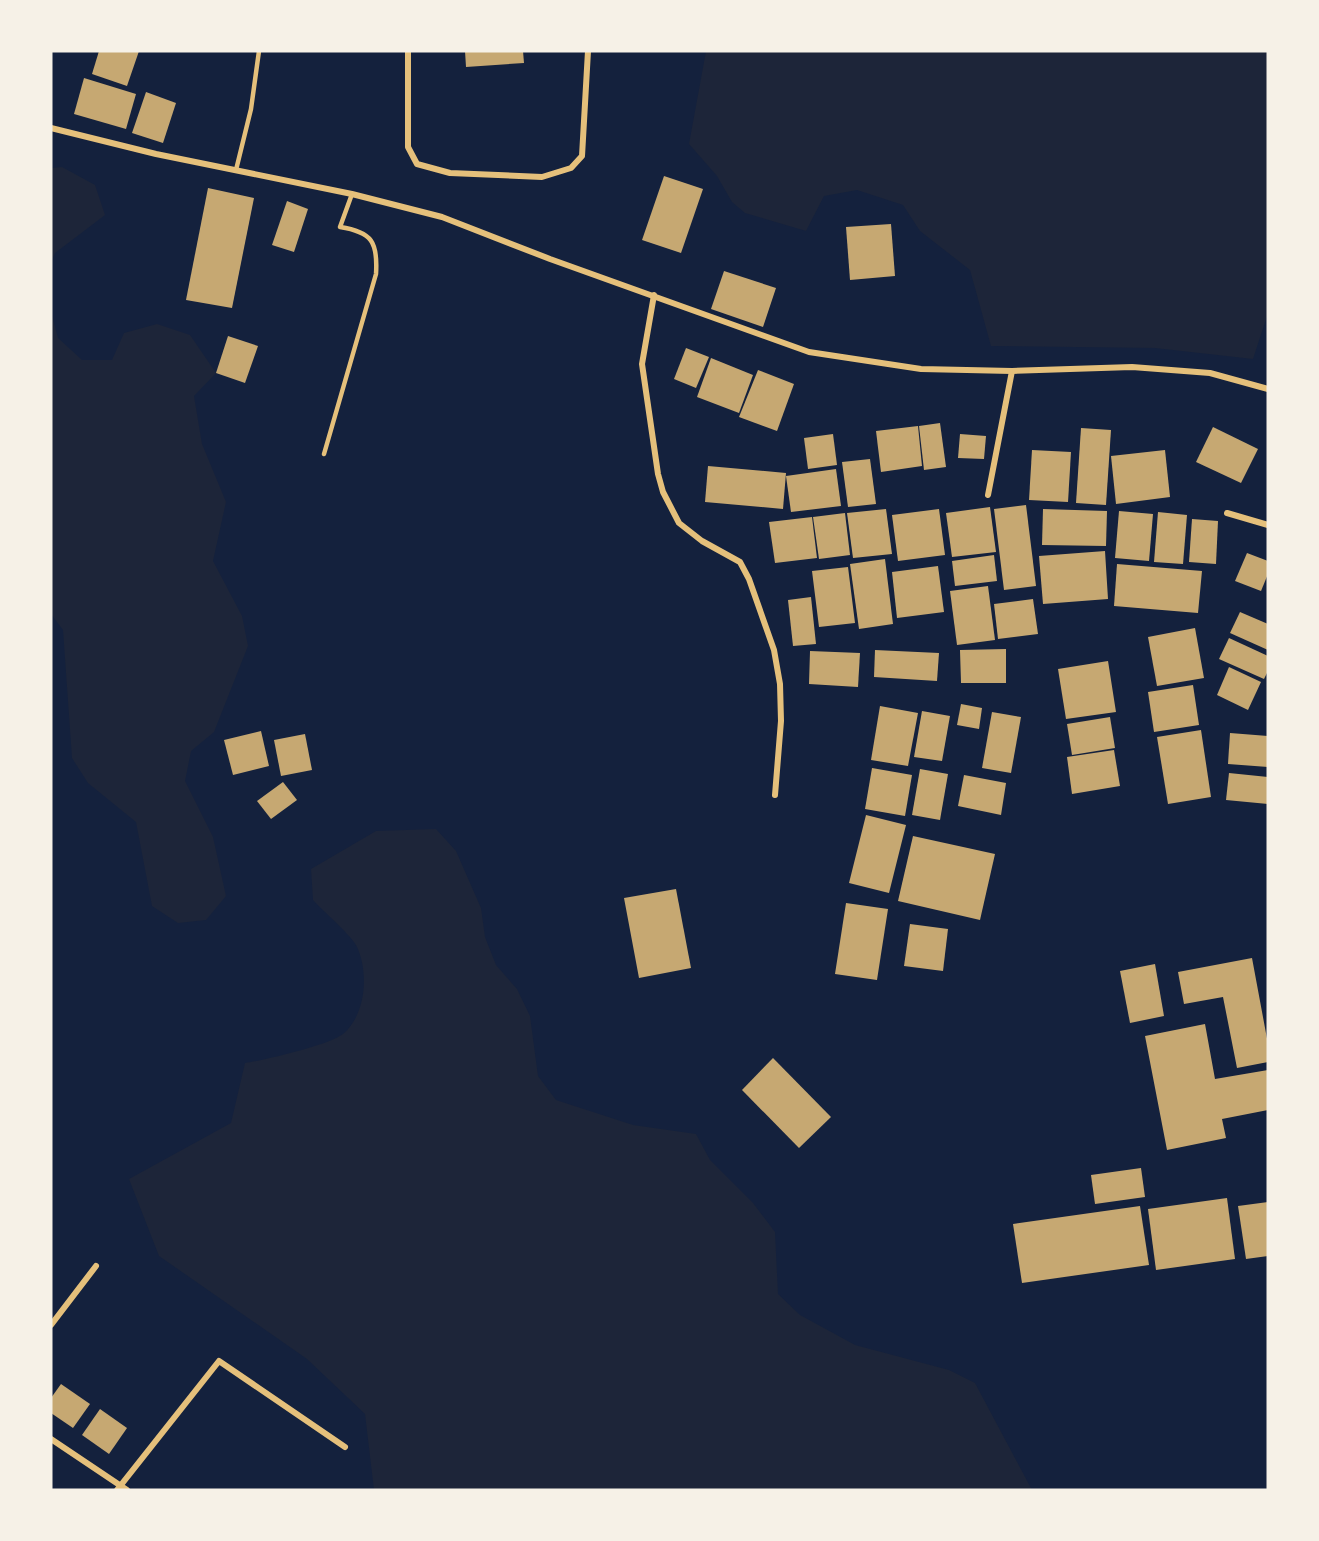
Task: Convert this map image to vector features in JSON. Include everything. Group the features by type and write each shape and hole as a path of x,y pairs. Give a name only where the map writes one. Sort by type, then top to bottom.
{"street":[{"path":"408,51 408,147 417,164 450,173 542,177 571,168 582,156 588,51"},
{"path":"51,128 352,194 442,217 809,352 921,369 1012,371 1132,367 1210,373 1268,389"},
{"path":"654,295 642,364 658,474 663,492 680,523 702,541 740,562 749,579 774,650 780,684 781,721 775,795"},
{"path":"988,495 1012,371"},
{"path":"1227,513 1268,525"},
{"path":"51,1325 96,1266"},
{"path":"119,1488 219,1361 345,1447"},
{"path":"51,1439 119,1488 127,1490"}],"lane":[{"path":"236,170 251,109 259,51"},
{"path":"324,454 376,274 377,258 372,241 363,231 340,227 352,194"}],"shaded area":[{"path":"706,51 1268,51 1268,313 1253,359 1155,348 991,346 970,270 920,231 903,205 857,190 824,196 806,231 745,213 732,202 717,176 689,144"},
{"path":"62,167 95,185 105,215 55,253 51,262 51,168"},
{"path":"51,312 58,338 82,360 112,360 124,333 157,324 190,335 216,373 194,396 202,444 226,502 213,561 242,616 248,646 214,732 191,751 185,781 213,837 226,896 206,920 178,923 152,906 136,822 88,783 72,758 63,630 51,614"},
{"path":"436,829 456,851 481,908 485,937 496,965 517,989 530,1016 538,1076 556,1100 633,1125 696,1134 710,1160 753,1203 775,1232 778,1294 800,1315 855,1345 949,1370 975,1383 1032,1490 374,1490 365,1414 307,1359 159,1256 129,1179 231,1123 245,1063 325,1043 343,1034 357,1016 364,981 361,957 350,937 313,900 311,869 376,831"}],"building":[{"path":"99,51 139,51 127,86 92,74"},
{"path":"465,51 523,51 524,63 466,67"},
{"path":"84,78 136,94 126,129 74,114"},
{"path":"146,92 176,103 163,143 132,133"},
{"path":"664,176 703,189 681,253 642,240"},
{"path":"208,188 254,198 232,308 186,300"},
{"path":"287,201 308,209 294,252 272,245"},
{"path":"891,224 895,276 850,280 846,227"},
{"path":"724,271 776,288 763,327 711,309"},
{"path":"228,336 258,346 245,383 216,373"},
{"path":"686,348 709,357 696,388 674,379"},
{"path":"711,358 753,375 739,413 697,397"},
{"path":"758,370 794,384 777,431 739,417"},
{"path":"940,423 946,467 924,470 919,426"},
{"path":"918,426 922,466 881,472 876,431"},
{"path":"1213,427 1258,449 1241,483 1196,462"},
{"path":"1081,428 1111,430 1106,505 1076,503"},
{"path":"833,434 837,465 808,469 804,438"},
{"path":"960,434 986,436 984,459 958,458"},
{"path":"1032,450 1071,452 1068,502 1029,500"},
{"path":"1165,450 1170,497 1116,504 1111,456"},
{"path":"870,459 876,504 848,507 842,462"},
{"path":"708,466 786,473 783,509 705,502"},
{"path":"836,469 841,506 791,512 786,476"},
{"path":"1026,505 1036,586 1004,590 994,509"},
{"path":"990,507 996,552 952,557 946,513"},
{"path":"886,509 892,554 853,558 847,513"},
{"path":"939,509 945,555 898,561 892,515"},
{"path":"1043,509 1107,511 1106,546 1042,545"},
{"path":"1119,511 1153,514 1149,561 1115,558"},
{"path":"1158,512 1187,515 1183,564 1154,562"},
{"path":"845,513 850,555 819,559 813,517"},
{"path":"812,517 817,558 775,563 769,522"},
{"path":"1192,519 1218,521 1216,564 1189,562"},
{"path":"1105,551 1108,599 1043,604 1039,556"},
{"path":"1247,553 1268,561 1268,574 1261,591 1235,581"},
{"path":"994,555 997,581 955,586 952,561"},
{"path":"885,559 893,624 859,629 850,564"},
{"path":"1117,564 1202,571 1198,613 1114,606"},
{"path":"938,566 944,612 897,618 892,572"},
{"path":"848,567 855,623 819,627 812,571"},
{"path":"988,586 995,640 957,645 950,591"},
{"path":"811,597 816,644 793,646 788,600"},
{"path":"1033,599 1038,634 998,639 994,604"},
{"path":"1240,612 1268,624 1268,650 1230,633"},
{"path":"1195,628 1204,678 1157,686 1148,637"},
{"path":"1229,638 1268,656 1268,671 1264,679 1219,659"},
{"path":"1006,649 1006,683 961,683 960,650"},
{"path":"875,650 939,653 937,681 874,677"},
{"path":"810,651 860,653 858,687 809,684"},
{"path":"1108,661 1116,712 1066,719 1058,669"},
{"path":"1229,667 1261,682 1248,710 1217,695"},
{"path":"1193,685 1199,725 1154,732 1148,692"},
{"path":"961,704 982,708 979,729 957,725"},
{"path":"880,706 918,713 908,766 871,760"},
{"path":"922,711 950,716 942,761 914,757"},
{"path":"992,712 1021,717 1011,773 982,768"},
{"path":"1110,717 1115,748 1072,755 1067,724"},
{"path":"1201,730 1211,797 1168,804 1157,737"},
{"path":"261,731 269,766 233,775 224,740"},
{"path":"1230,733 1268,736 1268,767 1228,764"},
{"path":"305,734 312,770 281,776 274,740"},
{"path":"1114,750 1120,786 1072,794 1067,757"},
{"path":"872,768 912,775 905,816 865,809"},
{"path":"920,769 948,774 940,820 912,815"},
{"path":"1229,773 1268,777 1268,804 1226,800"},
{"path":"964,775 1006,783 1001,815 958,806"},
{"path":"283,782 297,800 271,819 257,801"},
{"path":"866,815 906,825 889,893 849,883"},
{"path":"913,836 995,854 980,920 898,901"},
{"path":"676,889 691,968 639,978 624,898"},
{"path":"846,903 888,909 877,980 835,974"},
{"path":"910,924 948,929 943,971 904,966"},
{"path":"1252,958 1268,1044 1268,1062 1237,1068 1223,997 1184,1004 1178,972"},
{"path":"1155,964 1164,1016 1130,1023 1120,971"},
{"path":"1205,1024 1215,1079 1268,1070 1268,1110 1222,1119 1226,1138 1167,1150 1145,1036"},
{"path":"773,1058 831,1117 799,1148 742,1090"},
{"path":"1141,1168 1145,1197 1095,1204 1091,1175"},
{"path":"1227,1198 1235,1259 1156,1270 1148,1209"},
{"path":"1268,1202 1268,1256 1246,1259 1238,1206"},
{"path":"1140,1206 1149,1265 1022,1283 1013,1224"},
{"path":"61,1384 90,1404 73,1428 51,1413 51,1398"},
{"path":"100,1409 127,1428 109,1454 82,1435"}]}
